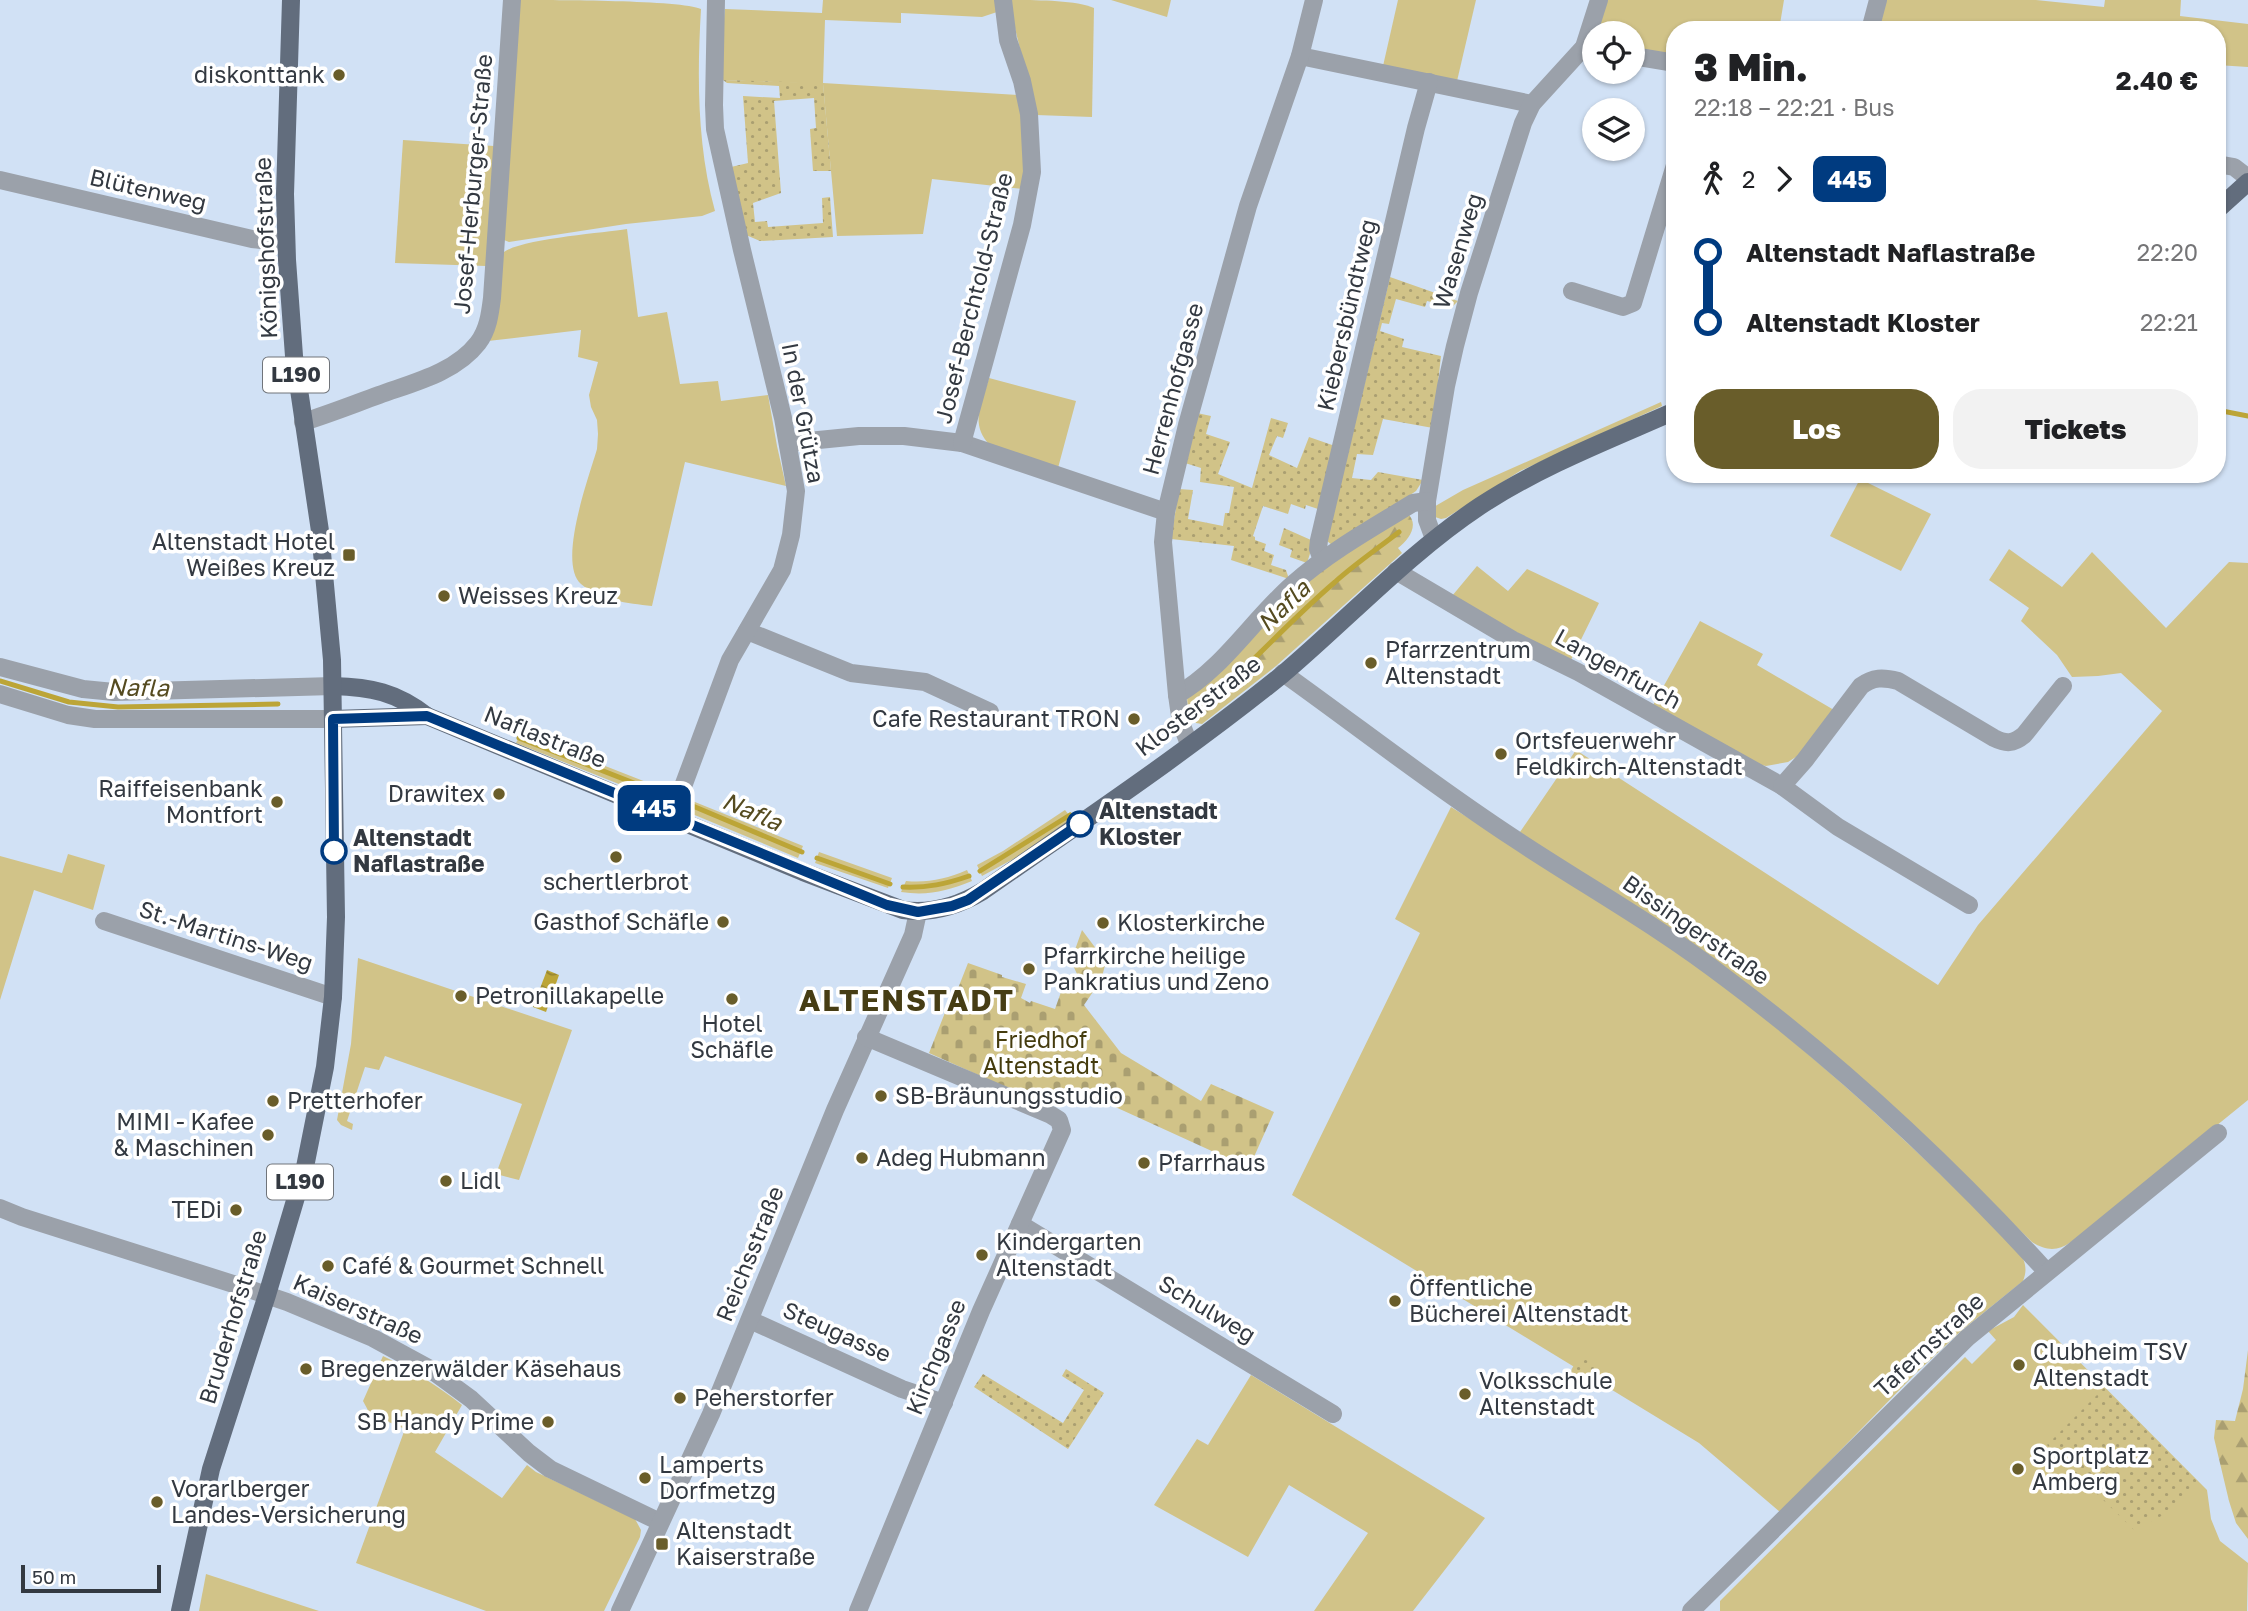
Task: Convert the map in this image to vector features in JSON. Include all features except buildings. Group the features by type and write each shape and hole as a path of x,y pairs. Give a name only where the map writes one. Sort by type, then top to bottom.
{"main road":[{"name":"Königshofstraße","path":"290,0 286,243 294,356 320,531 331,647 333,702"},
{"path":"2226,201 2248,180"},
{"name":"Klosterstraße","path":"918,912 952,906 983,891 1100,810 1283,673 1396,571 1434,539 1481,506 1537,473 1666,415"},
{"name":"Naflastraße","path":"333,702 364,687 399,697 427,716 839,886 887,905 918,912"},
{"name":"Naflastraße","path":"333,702 427,716"},
{"name":"Bruderhofstraße","path":"180,1611 211,1469 267,1296 317,1115 333,997 336,917 333,702"}],"street":[{"name":"Josef-Herburger-Straße","path":"303,422 430,376 468,354 485,331 492,298 512,0"},
{"name":"In der Grütza","path":"672,816 730,660 782,570 791,535 796,491 788,443 716,129 716,0"},
{"name":"Josef-Berchtold-Straße","path":"962,443 1023,225 1032,172 1029,114 1022,81 1008,40 1003,0"},
{"name":"Herrenhofgasse","path":"1189,744 1181,723 1177,695 1163,549 1166,512 1190,414 1248,206 1300,55 1314,0"},
{"name":"Wasenweg","path":"1595,21 1599,0"},
{"path":"1872,21 1878,0"},
{"path":"1300,55 1531,104"},
{"name":"Wasenweg","path":"1434,539 1427,520 1427,501 1454,346 1469,293 1531,104 1582,55"},
{"path":"1645,58 1666,62"},
{"name":"Kiebersbündtweg","path":"1322,560 1318,549 1319,540 1429,82"},
{"path":"2226,166 2234,167 2248,180"},
{"name":"Blütenweg","path":"0,180 252,239 286,243"},
{"path":"1572,291 1623,307 1633,303 1666,195"},
{"path":"788,443 859,436 904,436 962,443 1166,512"},
{"path":"1177,695 1202,679 1263,612 1322,560 1413,503 1427,501"},
{"name":"Langenfurch","path":"1396,571 1513,640 1578,672 1782,786 1838,827 1969,905"},
{"path":"747,631 851,673 925,682 990,712"},
{"name":"Naflastraße","path":"0,667 83,689 333,702"},
{"name":"Bissingerstraße","path":"1283,673 1465,806 1670,937 1727,979 1816,1049 1876,1101 1978,1199 2046,1271"},
{"path":"1782,786 1861,686 1869,681 1881,678 1898,681 1994,738 2008,743 2024,735 2063,686"},
{"path":"0,694 68,715 95,719 333,702"},
{"name":"Reichsstraße","path":"620,1611 711,1414 866,1037 913,935 918,912"},
{"name":"St.-Martins-Weg","path":"104,921 333,997"},
{"name":"Kirchgasse","path":"858,1611 1062,1130 1062,1124 1051,1115 866,1037"},
{"name":"Tafernstraße","path":"1696,1609 1967,1338 2218,1133"},
{"name":"Kaiserstraße","path":"0,1208 267,1296 373,1338 430,1368 471,1399 550,1469 660,1522"},
{"name":"Schulweg","path":"1020,1224 1333,1414"},
{"name":"Steugasse","path":"750,1320 902,1389 944,1403"}],"green space":[{"path":"520,0 644,2 701,9 700,111 705,161 715,211 702,216 626,224 509,242 504,240"},
{"path":"823,0 998,0 997,12 982,17 901,13 901,23 825,20 823,83 1019,95 1023,115 1023,189 932,179 923,234 837,236 823,84 723,80 721,46 725,9 822,13"},
{"path":"1011,0 1066,2 1094,8 1092,117 1036,115"},
{"path":"1111,0 1171,0 1167,17"},
{"path":"1398,0 1476,0 1457,81 1383,66"},
{"path":"1603,0 1784,0 1780,21 1666,21 1666,57 1645,53 1645,21 1600,21"},
{"path":"1884,0 2036,0 2104,7 2105,0 2181,0 2180,16 2222,21 1878,21"},
{"path":"2226,21 2248,24 2248,67 2226,66"},
{"path":"723,80 823,83 831,171 813,171 810,129 816,128 814,98 774,101 781,193 753,203 755,222 767,221 768,227 823,223 822,198 830,197 833,237 760,241 746,235 731,167 748,163 743,96 780,98 779,86 727,83"},
{"path":"403,140 494,146 486,266 395,263"},
{"path":"627,229 638,317 667,312 680,384 718,381 721,401 768,395 786,486 685,462 652,606 597,594 581,584 574,573 573,539 597,449 598,434 597,420 589,395 598,362 578,357 581,330 488,341 503,253 542,240"},
{"path":"1390,277 1458,301 1452,307 1427,301 1425,307 1396,299 1389,324 1382,323 1380,331 1404,339 1402,347 1441,356 1433,428 1383,419 1373,455 1357,454 1352,478 1371,480 1378,472 1423,480 1416,491 1340,543 1332,545 1327,541"},
{"path":"989,378 1076,401 1058,468 990,445 980,429 979,421"},
{"path":"1661,402 1662,406 1520,471 1446,518 1435,517 1432,508 1463,490"},
{"path":"1197,413 1211,416 1206,434 1230,442 1218,474 1252,488 1271,418 1288,423 1283,438 1277,436 1269,455 1297,468 1309,437 1335,446 1321,510 1306,505 1305,509 1291,504 1288,514 1263,506 1253,536 1255,540 1266,544 1264,551 1274,555 1271,565 1286,570 1289,579 1231,560 1234,546 1171,539 1179,489 1193,490 1188,519 1223,526 1225,513 1229,513 1234,487 1200,482 1201,468 1185,463"},
{"path":"1858,483 1868,483 1931,514 1901,571 1830,536"},
{"path":"1407,513 1411,517 1413,527 1406,541 1398,548 1402,553 1276,666 1202,724 1196,723 1188,712 1187,697 1298,586"},
{"path":"1284,528 1311,540 1313,544 1307,563 1290,557 1292,550 1279,545"},
{"path":"2009,549 2062,587 2092,552 2166,628 2229,562 2248,563 2248,1100 2089,1229 2056,1249 2041,1247 2032,1242 1881,1096 1520,832 1576,750 1938,985 1978,925 2162,711 2121,673 2072,677 2057,655 2021,621 2029,608 1989,580"},
{"path":"1477,566 1508,591 1527,569 1599,603 1570,662 1535,645 1452,596"},
{"path":"1700,621 1763,654 1757,665 1834,710 1799,755 1788,762 1766,766 1753,763 1652,707"},
{"path":"521,733 669,791 664,802 516,743"},
{"path":"690,800 803,846 798,858 685,811"},
{"path":"1451,807 1668,946 1765,1018 1912,1148 2018,1250 2022,1257 2025,1265 2023,1281 1961,1331 1914,1375 1780,1512 1699,1443 1292,1195 1420,933 1395,919"},
{"path":"1065,810 1072,819 1017,857 982,876 977,865"},
{"path":"819,852 892,878 888,888 815,863"},
{"path":"68,854 105,865 93,910 34,890 0,1000 0,856 62,873"},
{"path":"967,870 972,881 954,888 929,893 901,892 906,881 937,880"},
{"name":"Friedhof Altenstadt","path":"1082,930 1106,962 1101,980 1084,1005 1121,1053 1201,1101 1211,1084 1274,1112 1249,1168 1089,1095 1073,1090 1059,1102 1043,1104 929,1053 968,963 1026,984 1021,998 1055,1009 1061,992 1072,987 1077,974 1071,961"},
{"path":"358,958 572,1030 519,1180 496,1174 522,1104 385,1056 379,1070 365,1067 347,1121 353,1124 352,1130 337,1120 351,1044"},
{"name":"Sportplatz Amberg","path":"2023,1305 2207,1490 2211,1519 2220,1541 2248,1563 2247,1611 1720,1611 1720,1601 1965,1357 1972,1364 1996,1340 1988,1331 2014,1317"},
{"path":"2248,1350 2248,1539 2236,1523 2214,1438 2216,1420 2235,1421 2243,1389"},
{"path":"383,1356 424,1378 462,1405 435,1452 502,1498 527,1465 536,1472 635,1519 641,1530 640,1537 604,1611 486,1611 356,1563 405,1429 370,1414 363,1401"},
{"path":"1585,1360 1595,1364 1599,1374 1595,1384 1585,1388 1575,1384 1571,1374 1575,1364"},
{"path":"1066,1369 1104,1393 1068,1449 974,1387 983,1374 1063,1423 1084,1390 1062,1376"},
{"path":"1251,1375 1485,1518 1413,1611 1314,1611 1368,1533 1289,1485 1248,1557 1154,1505 1197,1439 1208,1445"},
{"path":"2104,1388 2199,1483 2181,1506 2134,1530 2047,1445"},
{"path":"206,1574 319,1611 199,1611"}],"water":[{"path":"547,970 559,975 546,1012 533,1007"}],"waterway":[{"name":"Nafla","path":"2226,412 2248,416"},
{"name":"Nafla","path":"1199,712 1317,598 1399,532"},
{"name":"Nafla","path":"0,681 69,702 118,707 278,704"},
{"name":"Nafla","path":"519,738 667,796"},
{"name":"Nafla","path":"688,804 802,852"},
{"name":"Nafla","path":"980,871 1070,815"},
{"name":"Nafla","path":"817,858 890,884"},
{"name":"Nafla","path":"903,887 936,885 969,876"}],"bus line":[{"name":"445","path":"334,851 333,719 427,716 803,872 903,910 935,910 968,900 1080,824"}],"place":[{"name":"diskonttank","path":"339,75"},
{"name":"Altenstadt Hotel Weißes Kreuz","path":"349,555"},
{"name":"Weisses Kreuz","path":"444,596"},
{"name":"Pfarrzentrum Altenstadt","path":"1371,663"},
{"name":"Cafe Restaurant TRON","path":"1134,719"},
{"name":"Ortsfeuerwehr Feldkirch-Altenstadt","path":"1501,754"},
{"name":"Drawitex","path":"499,794"},
{"name":"Raiffeisenbank Montfort","path":"277,802"},
{"name":"Altenstadt Kloster","path":"1080,824"},
{"name":"Altenstadt Naflastraße","path":"334,851"},
{"name":"schertlerbrot","path":"616,857"},
{"name":"Gasthof Schäfle","path":"723,922"},
{"name":"Klosterkirche","path":"1103,923"},
{"name":"Pfarrkirche heilige Pankratius und Zeno","path":"1029,969"},
{"name":"Petronillakapelle","path":"461,996"},
{"name":"Hotel Schäfle","path":"732,999"},
{"name":"SB-Bräunungsstudio","path":"881,1096"},
{"name":"Pretterhofer","path":"273,1101"},
{"name":"MIMI - Kafee & Maschinen","path":"268,1135"},
{"name":"Adeg Hubmann","path":"862,1158"},
{"name":"Pfarrhaus","path":"1144,1163"},
{"name":"Lidl","path":"446,1181"},
{"name":"TEDi","path":"236,1210"},
{"name":"Kindergarten Altenstadt","path":"982,1255"},
{"name":"Café & Gourmet Schnell","path":"328,1266"},
{"name":"Öffentliche Bücherei Altenstadt","path":"1395,1301"},
{"name":"Clubheim TSV Altenstadt","path":"2019,1365"},
{"name":"Bregenzerwälder Käsehaus","path":"306,1369"},
{"name":"Volksschule Altenstadt","path":"1465,1394"},
{"name":"Peherstorfer","path":"680,1398"},
{"name":"SB Handy Prime","path":"548,1422"},
{"name":"Sportplatz Amberg","path":"2018,1469"},
{"name":"Lamperts Dorfmetzg","path":"645,1478"},
{"name":"Vorarlberger Landes-Versicherung","path":"157,1502"},
{"name":"Altenstadt Kaiserstraße","path":"662,1544"}],"district":[{"name":"ALTENSTADT","path":"907,1001"}]}
